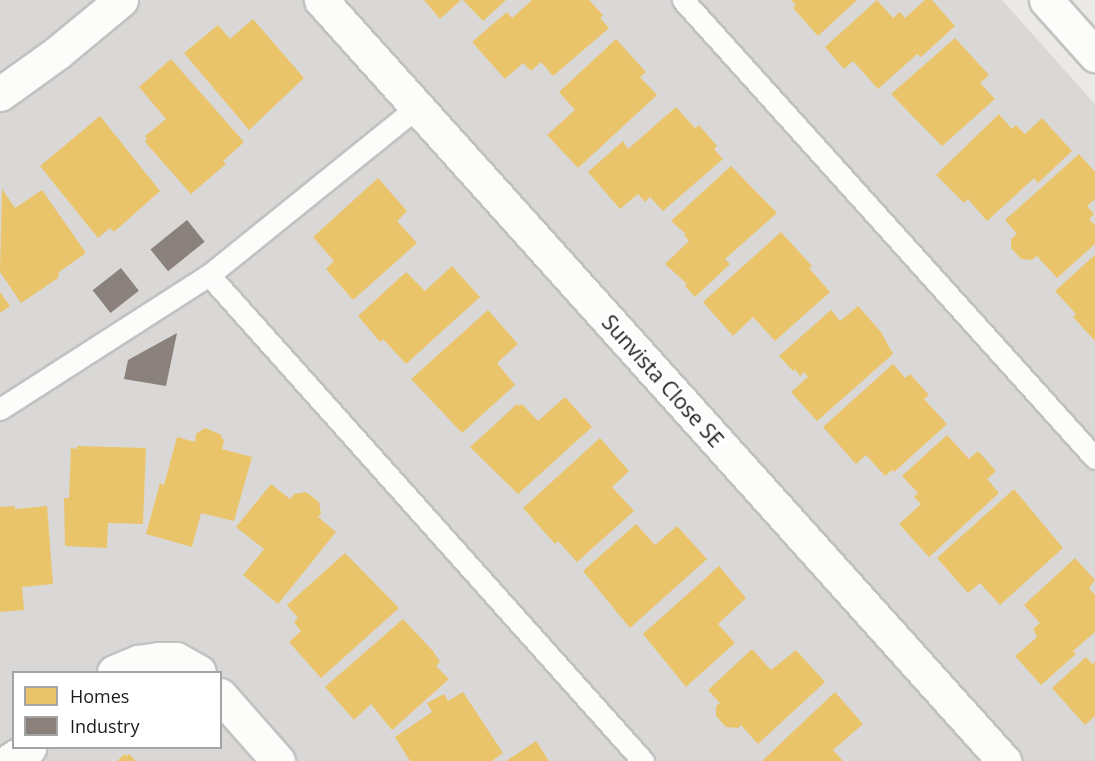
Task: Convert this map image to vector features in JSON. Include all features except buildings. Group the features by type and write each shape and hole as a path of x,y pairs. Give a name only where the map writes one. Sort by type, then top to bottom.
{"street":[{"path":"0,94 57,53 121,0"},
{"name":"Sunvista Close SE","path":"321,0 1004,761"},
{"path":"1046,0 1095,55"},
{"path":"116,671 138,662 159,659 176,660 198,671"},
{"path":"222,698 278,761"},
{"path":"9,761 26,749"}],"lane":[{"path":"683,0 1095,458"},
{"path":"0,410 209,275 417,107"},
{"path":"209,275 643,761"}],"shaded area":[{"path":"0,0 1002,0 1095,104 1095,761 0,761"}]}
